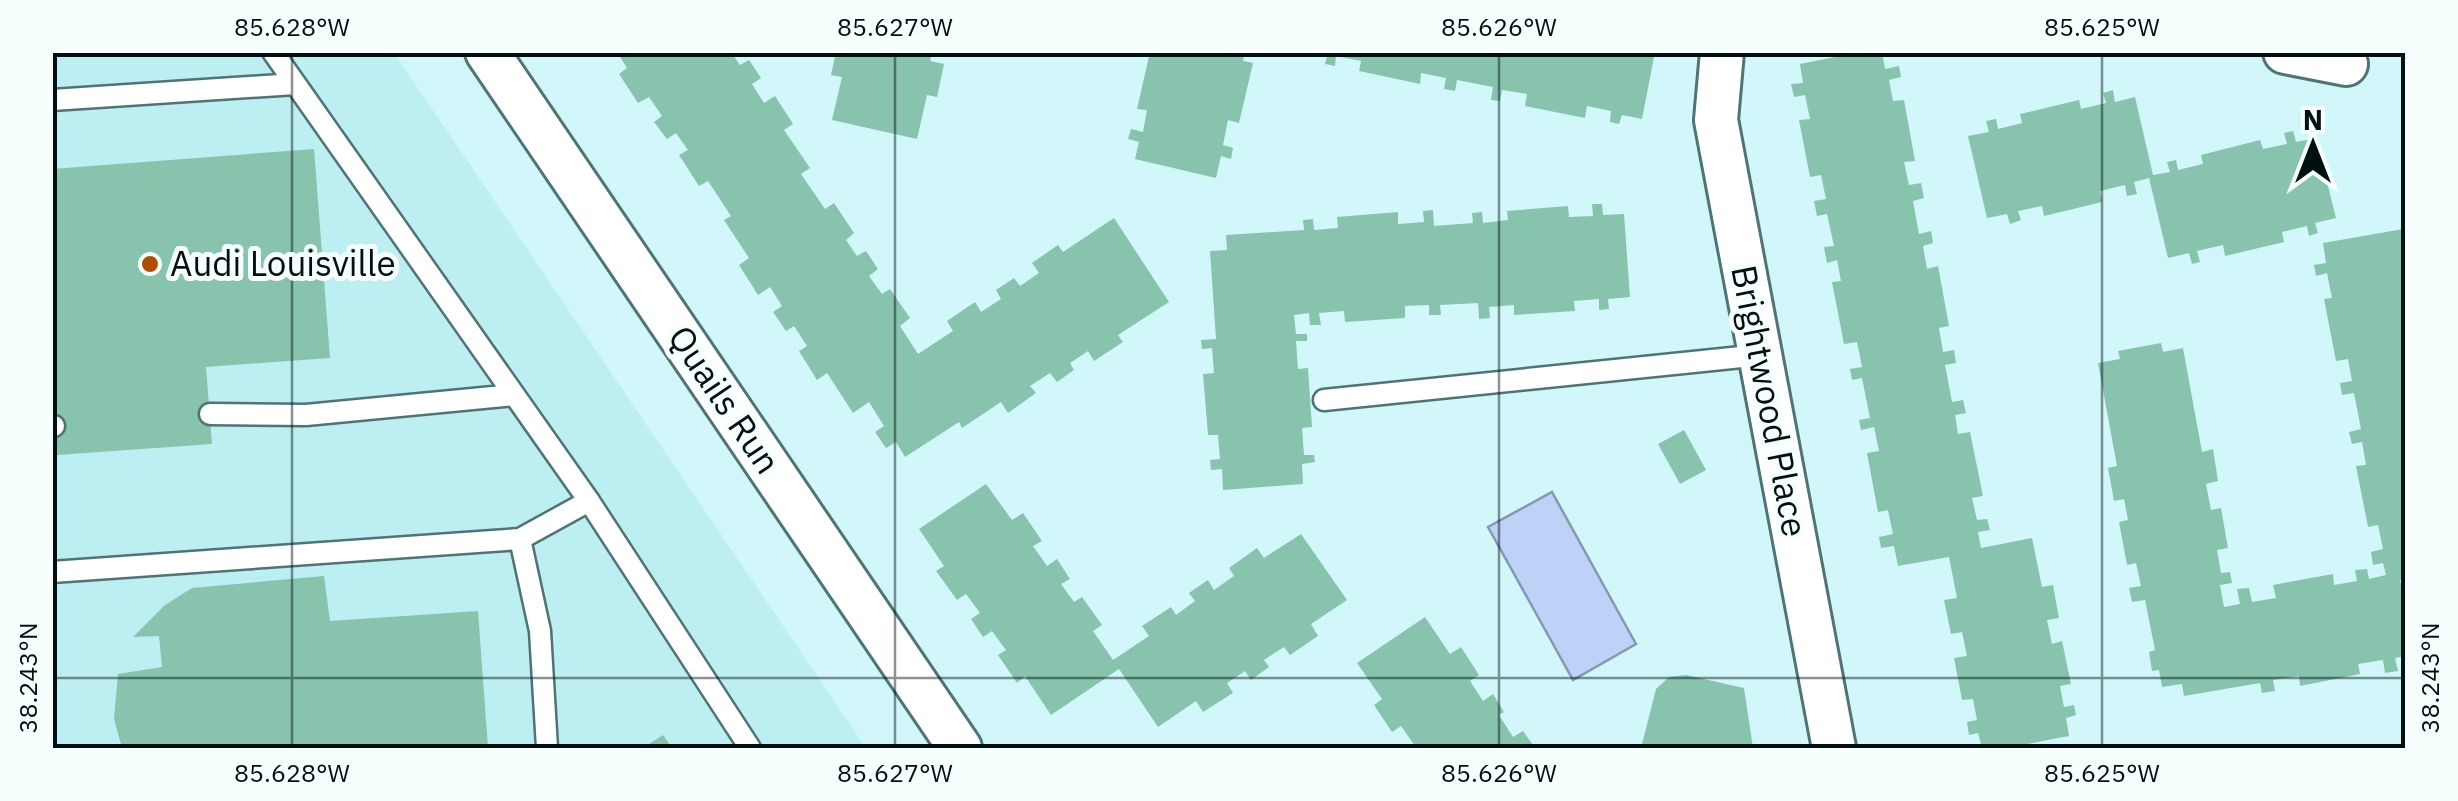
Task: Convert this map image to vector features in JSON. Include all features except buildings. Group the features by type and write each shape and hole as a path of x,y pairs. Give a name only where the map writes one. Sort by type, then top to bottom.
{"street":[{"name":"Quails Run","path":"487,52 960,748"},
{"name":"Brightwood Place","path":"1722,52 1716,120 1834,748"},
{"path":"2286,52 2346,64"}],"lane":[{"path":"274,52 589,500 750,748"},
{"path":"52,100 296,84"},
{"path":"1324,400 1760,355"},
{"path":"210,414 306,415 514,395"},
{"path":"52,572 520,539 589,500"},
{"path":"520,539 540,631 546,748"}],"shaded area":[{"path":"52,53 394,53 866,748 53,748"},
{"path":"1552,492 1636,644 1573,680 1488,527"}],"place":[{"name":"Audi Louisville","path":"150,264"}]}
